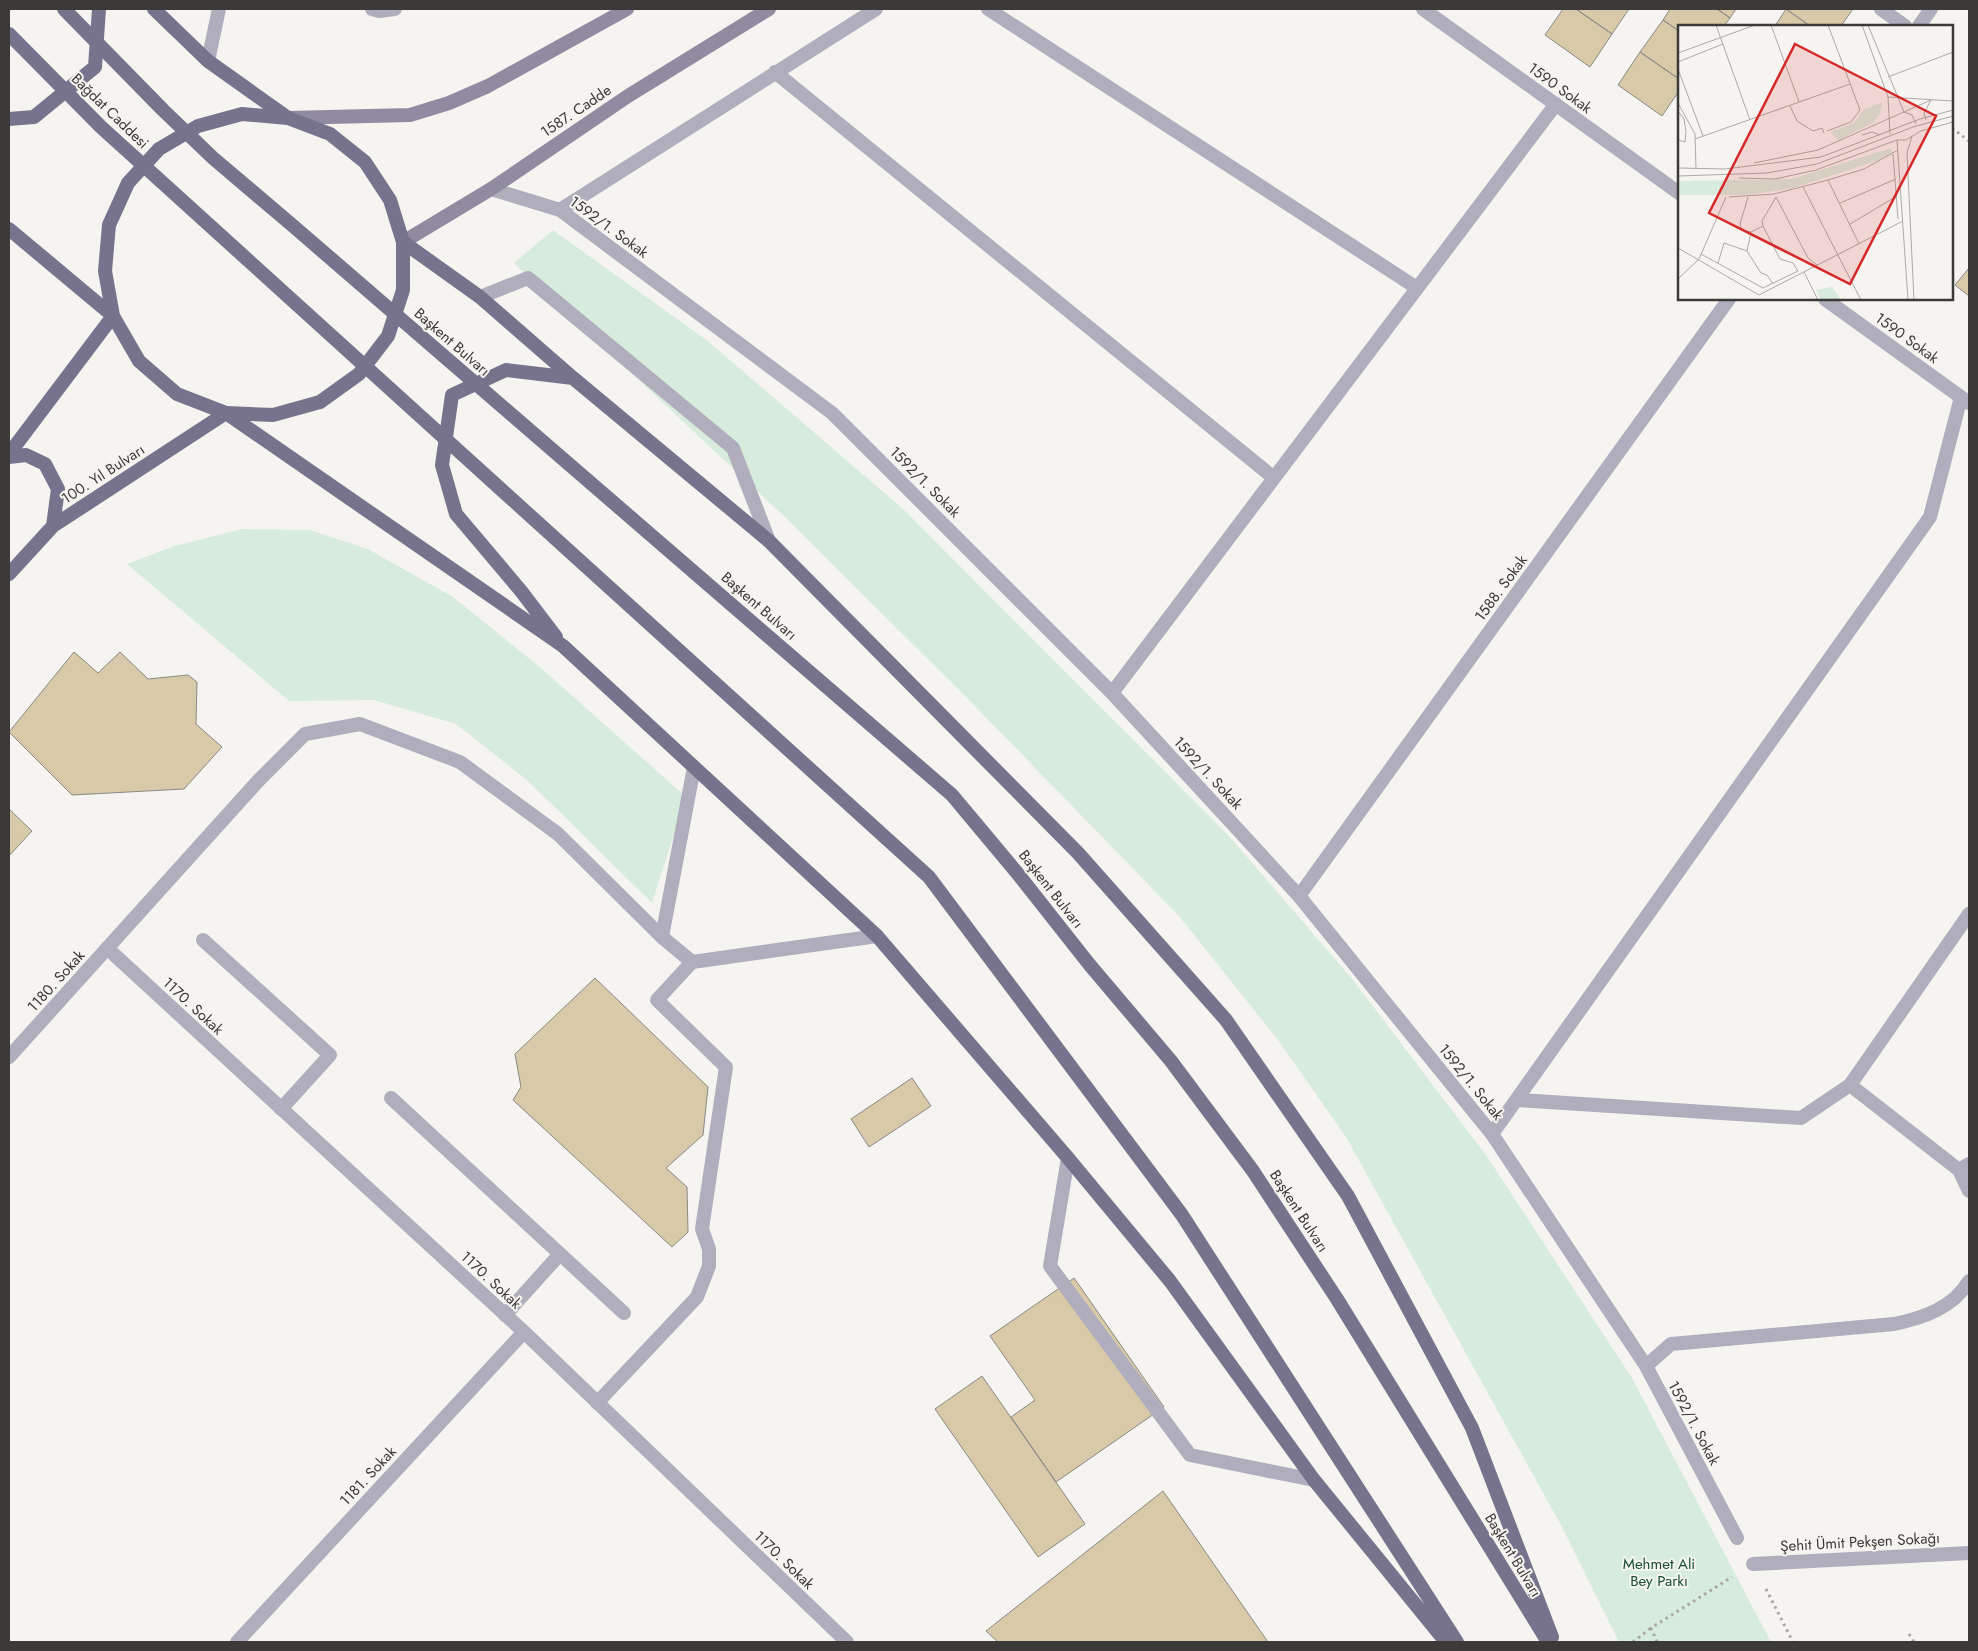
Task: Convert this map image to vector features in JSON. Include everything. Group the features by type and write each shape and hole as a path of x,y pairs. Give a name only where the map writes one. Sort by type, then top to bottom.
{"main road":[{"name":"Başkent Bulvarı","path":"64,9 226,171 952,795 1018,874 1089,964 1171,1061 1253,1171 1337,1299 1548,1642"},
{"path":"9,119 34,117 95,67 99,9"},
{"path":"154,9 208,61 288,118 330,134 365,162 390,200 403,242 403,290 388,336 359,374 320,402 273,415 226,413"},
{"path":"627,9 488,86 449,103 410,115 288,118 242,114 198,126 158,149 128,183 109,225 104,271 113,316 139,361 177,394 226,413 562,646 877,936 1068,1158 1170,1281 1314,1480 1446,1642"},
{"name":"1587. Cadde","path":"403,242 491,189 628,96 769,9"},
{"name":"Bağdat Caddesi","path":"9,34 101,127 191,210 929,877 1182,1215 1457,1642"},
{"path":"9,229 113,316"},
{"path":"403,242 480,297 573,378 769,540 1078,853 1226,1020 1348,1196 1472,1428 1554,1642"},
{"path":"9,455 113,316"},
{"path":"562,646 522,591 456,514 442,465 452,395 506,370 573,378"},
{"name":"100. Yıl Bulvarı","path":"9,574 53,526 226,413"},
{"path":"9,455 26,455 45,464 58,488 53,526"}],"street":[{"path":"208,61 218,9"},
{"path":"372,9 379,11 395,9"},
{"path":"560,210 876,9"},
{"path":"988,9 1417,288"},
{"name":"1590 Sokak","path":"1422,9 1678,192"},
{"path":"1881,9 1903,25"},
{"path":"1920,25 1931,9"},
{"path":"775,72 1274,478"},
{"path":"1112,693 1556,104"},
{"name":"1592/1. Sokak","path":"491,189 560,210 832,413 1112,693 1299,896 1492,1134 1646,1366 1737,1538"},
{"path":"480,297 528,278 733,448 769,540"},
{"name":"1588. Sokak","path":"1299,896 1728,300"},
{"name":"1590 Sokak","path":"1826,300 1965,400"},
{"path":"1492,1134 1518,1100 1930,517 1965,400"},
{"name":"1180. Sokak","path":"9,1057 258,781 304,734 360,724 460,762 558,834 662,937 692,962"},
{"path":"662,937 694,767"},
{"path":"1518,1100 1801,1118 1850,1085 1969,914"},
{"path":"597,1403 697,1297 709,1266 709,1249 702,1229 726,1067 658,1000 692,962 877,936"},
{"path":"203,940 330,1055 281,1109"},
{"name":"1170. Sokak","path":"107,948 524,1332 847,1642"},
{"path":"1850,1085 1964,1167 1969,1191"},
{"path":"391,1098 624,1313"},
{"path":"1068,1158 1050,1266 1190,1455 1314,1480"},
{"path":"505,1315 560,1254"},
{"path":"1646,1366 1671,1344 1894,1324 1918,1319 1942,1308 1964,1289 1969,1281"},
{"name":"1181. Sokak","path":"237,1642 524,1332"},
{"name":"Şehit Ümit Pekşen Sokağı","path":"1753,1564 1969,1553"}],"path":[{"path":"1953,129 1969,141"},
{"path":"1633,1642 1651,1628 1753,1564 1793,1642"},
{"path":"1651,1628 1657,1642"},
{"path":"1909,1634 1914,1642"}],"green space":[{"name":"Mehmet Ali Bey Parkı","path":"553,230 704,338 902,508 1229,836 1353,980 1486,1155 1632,1378 1771,1642 1619,1642 1562,1527 1346,1137 1278,1040 1179,916 969,700 787,519 514,263"},
{"path":"242,529 310,530 368,549 453,597 541,668 686,797 652,903 527,780 456,724 374,700 289,701 127,564 175,546"}],"building":[{"path":"1563,9 1576,9 1612,34 1590,67 1545,35"},
{"path":"1576,9 1629,9 1612,34"},
{"path":"1670,9 1717,9 1730,18 1725,25 1678,25 1678,30 1663,20"},
{"path":"1717,9 1736,9 1730,18"},
{"path":"1786,9 1853,9 1842,25 1809,25"},
{"path":"1786,9 1809,25 1776,25"},
{"path":"1663,20 1678,30 1678,78 1640,52"},
{"path":"1640,52 1678,78 1678,92 1662,116 1618,85"},
{"path":"1969,268 1969,296 1955,285"},
{"path":"74,652 98,673 120,652 148,679 188,675 197,682 196,724 222,747 184,789 72,795 9,732"},
{"path":"9,809 32,831 9,856"},
{"path":"595,978 708,1087 703,1135 666,1168 687,1187 688,1232 672,1247 513,1100 521,1087 515,1054"},
{"path":"912,1078 931,1106 869,1147 851,1119"},
{"path":"1074,1278 1164,1407 1056,1482 1011,1417 1035,1400 990,1336"},
{"path":"982,1376 1085,1524 1038,1557 935,1409"},
{"path":"1163,1491 1268,1642 998,1642 986,1631"}]}
